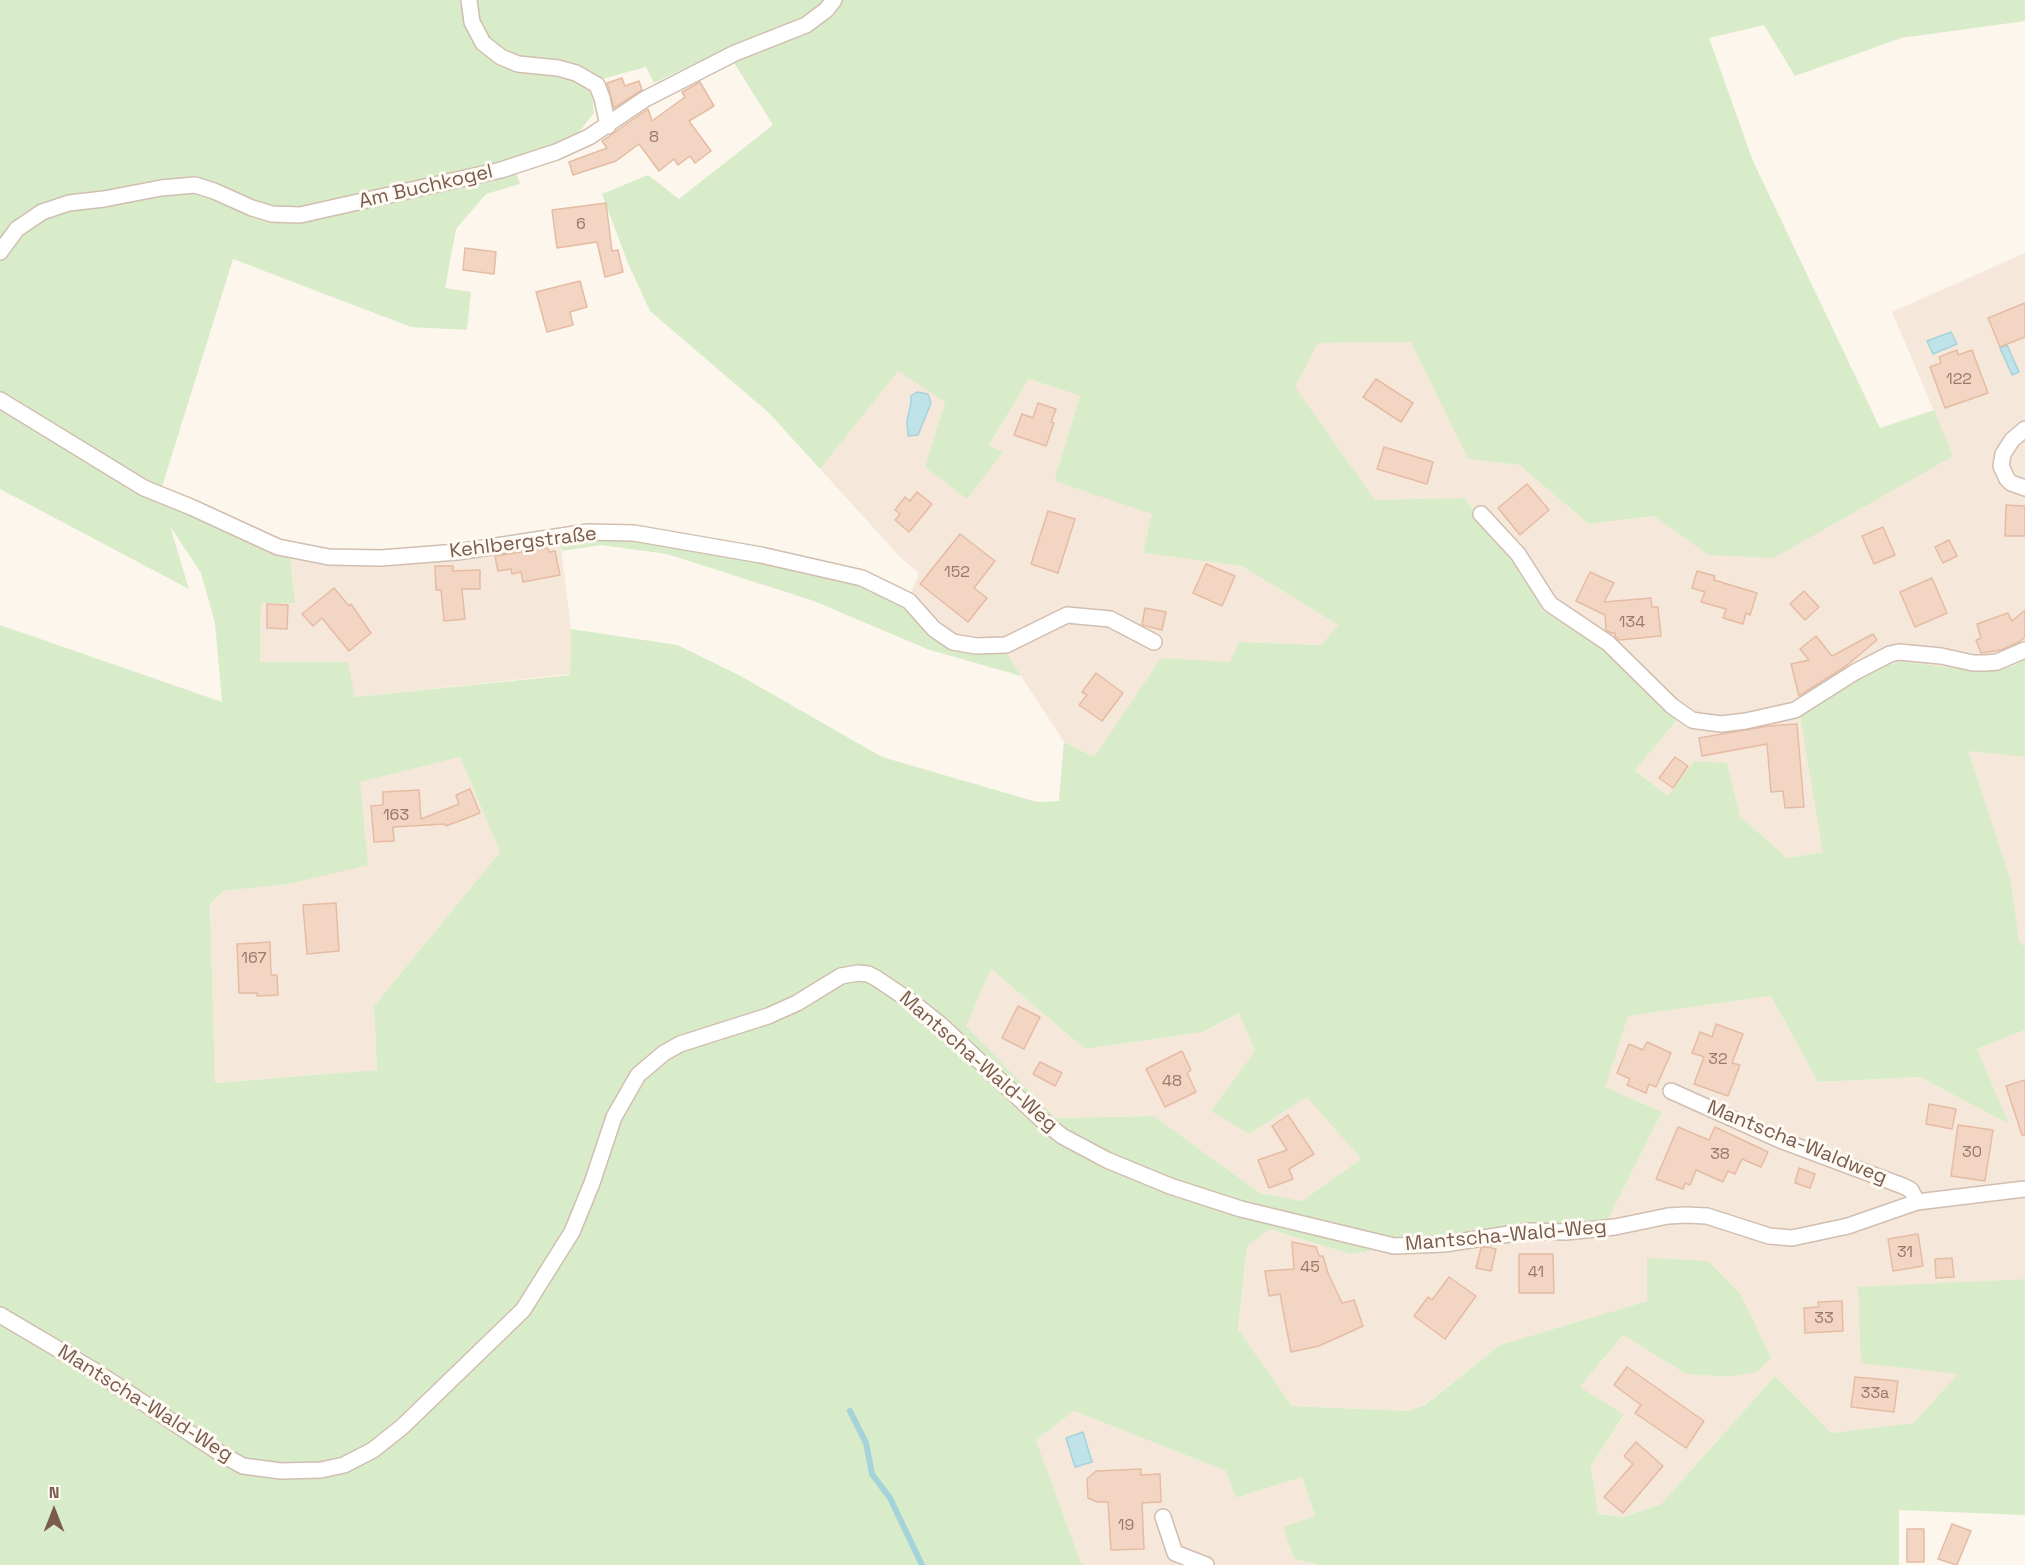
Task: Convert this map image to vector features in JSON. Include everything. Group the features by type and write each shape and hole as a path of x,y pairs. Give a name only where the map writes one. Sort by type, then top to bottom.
{"street":[{"path":"470,0 472,22 483,43 501,57 518,64 558,68 576,73 597,85 608,126"},
{"name":"Am Buchkogel","path":"0,252 17,229 42,212 69,203 161,188 195,185 272,214 300,215 501,170 556,152 608,126 645,99 735,53 806,26 826,10 834,0"},
{"name":"Kehlbergstraße","path":"0,400 144,488 278,547 329,557 381,558 457,552 588,532 634,533 761,555 862,578 909,601 934,630 953,642 976,646 1006,645 1067,615 1110,620 1154,642"},
{"path":"2025,429 2012,440 2003,454 2001,466 2011,483 2025,488"},
{"path":"1481,514 1518,554 1550,604 1608,643 1672,706 1692,720 1721,724 1746,722 1795,710 1855,672 1890,654 1899,652 1986,663 1997,662 2025,650"},
{"name":"Mantscha-Wald-Weg","path":"0,1315 95,1371 243,1466 281,1471 321,1470 344,1465 373,1450 402,1427 523,1310 572,1232 592,1183 614,1117 627,1091 638,1076 664,1053 680,1044 768,1016 797,1003 841,976 858,973 876,978 916,1005 941,1025 1042,1120 1062,1136 1107,1160 1170,1186 1241,1209 1394,1246 1444,1244 1529,1231 1566,1232 1615,1227 1668,1216 1686,1215 1707,1216 1769,1236 1792,1238 1848,1226 1917,1202 2025,1189"},
{"name":"Mantscha-Waldweg","path":"1671,1091 1780,1140 1903,1186 1911,1190 1917,1202"},
{"path":"1163,1516 1175,1553 1206,1565"}],"shaded area":[{"path":"2025,253 2025,659 2012,667 1959,669 1901,661 1858,674 1823,852 1787,858 1740,816 1727,763 1694,761 1668,796 1635,769 1679,719 1608,652 1543,611 1517,560 1464,498 1376,501 1294,387 1318,343 1412,342 1468,459 1519,465 1589,524 1655,516 1708,555 1953,456 1892,312"},
{"path":"898,370 945,402 925,467 1003,453 989,446 1029,379 1080,396 1054,481 1153,514 1143,553 1242,566 1338,625 1321,645 1239,642 1230,663 1161,658 1094,757 1064,742 999,639 971,639 948,632 910,595 919,573 901,558 820,469"},
{"path":"560,540 571,629 570,674 355,697 260,663 261,603 295,603 290,554 308,559"},
{"path":"1967,750 2025,757 2025,947 2019,941 2011,881"},
{"path":"460,757 500,852 374,1006 377,1070 215,1083 210,904 223,891 289,884 360,782"},
{"path":"991,969 1085,1049 1203,1032 1240,1013 1255,1051 1212,1111 1249,1134 1307,1096 1361,1159 1302,1201 1260,1193 1154,1116 1056,1118 966,1026"},
{"path":"1771,996 1818,1082 1920,1077 2008,1123 1977,1049 2025,1030 2025,1279 1858,1288 1959,1374 1914,1424 1831,1433 1775,1376 1661,1504 1624,1517 1598,1514 1591,1466 1624,1416 1580,1387 1623,1335 1686,1374 1729,1377 1757,1372 1647,1301 1500,1345 1424,1405 1408,1411 1292,1406 1238,1329 1247,1245 1269,1229 1350,1254 1544,1225 1607,1220 1662,1112 1605,1087 1627,1016"},
{"path":"1074,1411 1226,1471 1236,1498 1302,1477 1315,1516 1283,1527 1294,1559 1320,1565 1085,1565 1081,1563 1036,1440"}],"green space":[{"path":"0,0 827,0 802,19 725,49 654,83 646,67 602,79 592,92 594,113 579,132 585,148 515,171 520,184 486,194 456,229 445,288 471,292 467,330 411,327 233,259 161,490 166,506 290,554 295,603 261,603 260,662 348,662 355,697 570,675 571,629 677,645 739,675 882,757 1037,802 1059,801 1064,742 1094,757 1161,658 1230,662 1239,642 1321,645 1338,625 1242,566 1143,553 1152,514 1054,481 1080,396 1029,379 989,445 1003,452 967,499 925,467 945,402 898,371 820,469 769,413 650,311 627,261 602,194 648,175 679,199 773,125 733,61 838,5 842,0 2025,0 2025,21 1901,38 1795,76 1764,25 1709,38 1753,161 1880,428 1934,410 1953,456 1774,558 1708,555 1654,516 1589,524 1519,465 1468,459 1411,342 1318,343 1295,387 1375,500 1464,498 1517,560 1543,611 1608,652 1679,718 1635,770 1668,796 1694,761 1727,763 1740,816 1787,858 1823,852 1800,714 1858,674 1901,661 1959,669 2012,667 2025,659 2025,757 1968,751 2011,881 2019,941 2025,947 2025,1030 1977,1049 2009,1124 1920,1077 1818,1082 1771,996 1628,1016 1605,1087 1662,1112 1607,1221 1544,1225 1350,1254 1269,1229 1247,1246 1238,1329 1292,1406 1408,1411 1425,1405 1500,1345 1647,1301 1647,1258 1708,1261 1741,1295 1771,1358 1757,1372 1729,1377 1686,1374 1623,1335 1580,1387 1624,1415 1591,1466 1598,1514 1623,1517 1661,1504 1775,1376 1831,1433 1914,1423 1958,1374 1861,1363 1858,1287 2025,1279 2025,1515 1899,1510 1899,1565 1320,1565 1294,1559 1283,1527 1315,1516 1302,1477 1236,1498 1226,1471 1074,1411 1036,1440 1081,1563 1085,1565 0,1565 0,625 222,702 215,623 201,573 170,526 189,589 0,489","holes":["460,757 500,852 374,1006 377,1070 215,1083 210,904 223,891 289,884 368,865 360,782","991,969 1085,1049 1203,1032 1239,1013 1255,1051 1211,1111 1249,1134 1307,1097 1361,1159 1302,1201 1260,1193 1154,1116 1056,1118 966,1026"]},
{"path":"603,536 780,564 863,586 906,607 935,639 954,648 1006,651 1021,676 927,649 814,601 667,554 601,545 562,551 560,540"}],"water":[{"path":"1951,332 1957,344 1933,354 1927,341"},
{"path":"2007,345 2019,372 2012,375 2000,348"},
{"path":"917,392 928,394 931,403 918,435 908,436 907,421 911,396"},
{"path":"1083,1432 1092,1462 1075,1467 1066,1438"}],"building":[{"path":"622,78 625,86 639,81 642,90 614,108 607,83"},
{"path":"700,82 714,106 689,121 711,151 695,163 690,156 678,165 674,159 659,171 639,144 616,161 573,175 569,162 607,148 602,141 648,109 652,121 685,97 682,92"},
{"path":"606,203 612,251 618,250 623,272 605,277 597,242 557,248 552,210"},
{"path":"465,248 496,252 494,274 463,270"},
{"path":"580,281 587,307 570,312 573,325 547,332 536,292"},
{"path":"2025,303 2025,337 2000,347 1988,318"},
{"path":"1957,350 1958,355 1972,350 1988,393 1945,408 1930,367 1941,363 1939,357"},
{"path":"1376,379 1413,403 1401,422 1363,397"},
{"path":"1038,403 1056,409 1046,446 1014,435 1022,414 1033,418"},
{"path":"1384,447 1433,462 1427,484 1377,469"},
{"path":"1527,484 1549,510 1520,535 1498,508"},
{"path":"917,492 932,504 909,532 895,520 900,514 895,510 905,497 910,501"},
{"path":"2006,505 2025,506 2025,536 2005,536"},
{"path":"1048,511 1075,519 1058,573 1031,564"},
{"path":"1883,527 1895,555 1874,564 1862,536"},
{"path":"960,534 995,561 974,588 987,598 968,622 920,584"},
{"path":"1949,540 1957,556 1943,563 1935,547"},
{"path":"548,548 549,552 555,551 560,575 523,582 521,572 512,574 511,569 498,571 495,556"},
{"path":"1206,564 1235,576 1222,606 1193,593"},
{"path":"435,566 453,566 453,571 480,570 480,589 462,589 465,619 444,621 441,590 436,590"},
{"path":"1697,571 1715,576 1714,580 1757,593 1750,615 1746,613 1743,624 1723,618 1726,609 1701,602 1705,592 1692,588"},
{"path":"1590,572 1614,583 1604,602 1651,598 1652,607 1658,607 1661,636 1619,640 1615,633 1606,630 1605,615 1576,601"},
{"path":"1932,578 1947,613 1915,627 1900,592"},
{"path":"334,588 349,606 351,604 371,633 349,651 322,618 313,626 302,614"},
{"path":"1804,591 1819,607 1805,620 1790,604"},
{"path":"267,604 288,605 287,629 267,628"},
{"path":"1145,608 1166,612 1162,630 1142,625"},
{"path":"2025,610 2025,637 2001,650 1981,653 1976,640 1981,638 1977,624 2008,613 2012,621"},
{"path":"1873,634 1877,640 1846,666 1799,696 1791,664 1809,660 1800,649 1816,636 1832,656"},
{"path":"1096,673 1123,693 1102,721 1079,705 1087,695 1082,692"},
{"path":"1797,724 1804,807 1785,808 1783,791 1771,792 1767,744 1702,756 1699,738 1768,726"},
{"path":"1675,757 1688,766 1673,788 1659,778"},
{"path":"470,789 480,813 446,826 445,824 393,827 394,841 374,842 371,806 383,805 383,792 419,790 421,819 459,804 456,795"},
{"path":"336,903 339,951 307,954 303,905"},
{"path":"270,942 271,975 277,975 278,995 257,996 257,993 239,993 237,944"},
{"path":"1018,1006 1040,1017 1024,1049 1002,1038"},
{"path":"1716,1024 1743,1034 1732,1063 1740,1065 1728,1096 1694,1084 1704,1057 1692,1053 1700,1032 1712,1037"},
{"path":"1647,1042 1671,1053 1656,1087 1649,1084 1646,1093 1627,1085 1630,1079 1617,1073 1629,1044 1643,1050"},
{"path":"1182,1051 1191,1070 1187,1073 1196,1092 1165,1107 1146,1069"},
{"path":"1040,1062 1062,1073 1055,1086 1033,1074"},
{"path":"2025,1080 2025,1135 2022,1135 2006,1086"},
{"path":"1929,1104 1956,1109 1952,1129 1926,1124"},
{"path":"1288,1115 1314,1154 1289,1169 1293,1179 1269,1188 1258,1160 1287,1150 1272,1126"},
{"path":"1958,1125 1993,1130 1985,1181 1951,1176"},
{"path":"1678,1127 1709,1140 1715,1127 1768,1152 1761,1167 1742,1159 1735,1174 1728,1171 1723,1182 1696,1170 1690,1185 1685,1183 1683,1189 1656,1179"},
{"path":"1799,1168 1815,1174 1810,1188 1795,1183"},
{"path":"1918,1234 1923,1266 1893,1271 1888,1239"},
{"path":"1292,1242 1316,1247 1319,1256 1323,1256 1342,1303 1354,1300 1363,1326 1319,1346 1291,1352 1280,1294 1269,1296 1265,1271 1294,1269"},
{"path":"1481,1248 1496,1249 1491,1271 1476,1268"},
{"path":"1519,1254 1553,1254 1554,1293 1519,1293"},
{"path":"1952,1258 1954,1277 1936,1278 1935,1259"},
{"path":"1449,1277 1476,1296 1445,1339 1414,1316 1428,1297 1432,1300"},
{"path":"1842,1301 1843,1331 1805,1333 1804,1308 1819,1307 1818,1302"},
{"path":"1627,1367 1704,1421 1686,1448 1635,1413 1641,1405 1614,1385"},
{"path":"1855,1377 1898,1381 1894,1412 1851,1407"},
{"path":"1636,1442 1663,1466 1623,1513 1604,1497 1633,1464 1624,1456"},
{"path":"1141,1469 1141,1475 1160,1474 1161,1502 1142,1503 1144,1549 1111,1550 1108,1502 1097,1502 1088,1498 1087,1479 1096,1471"},
{"path":"1952,1524 1971,1531 1957,1565 1938,1559"},
{"path":"1907,1529 1924,1529 1924,1562 1907,1562"}],"waterway":[{"path":"850,1411 866,1443 872,1474 890,1498 922,1565"}]}
